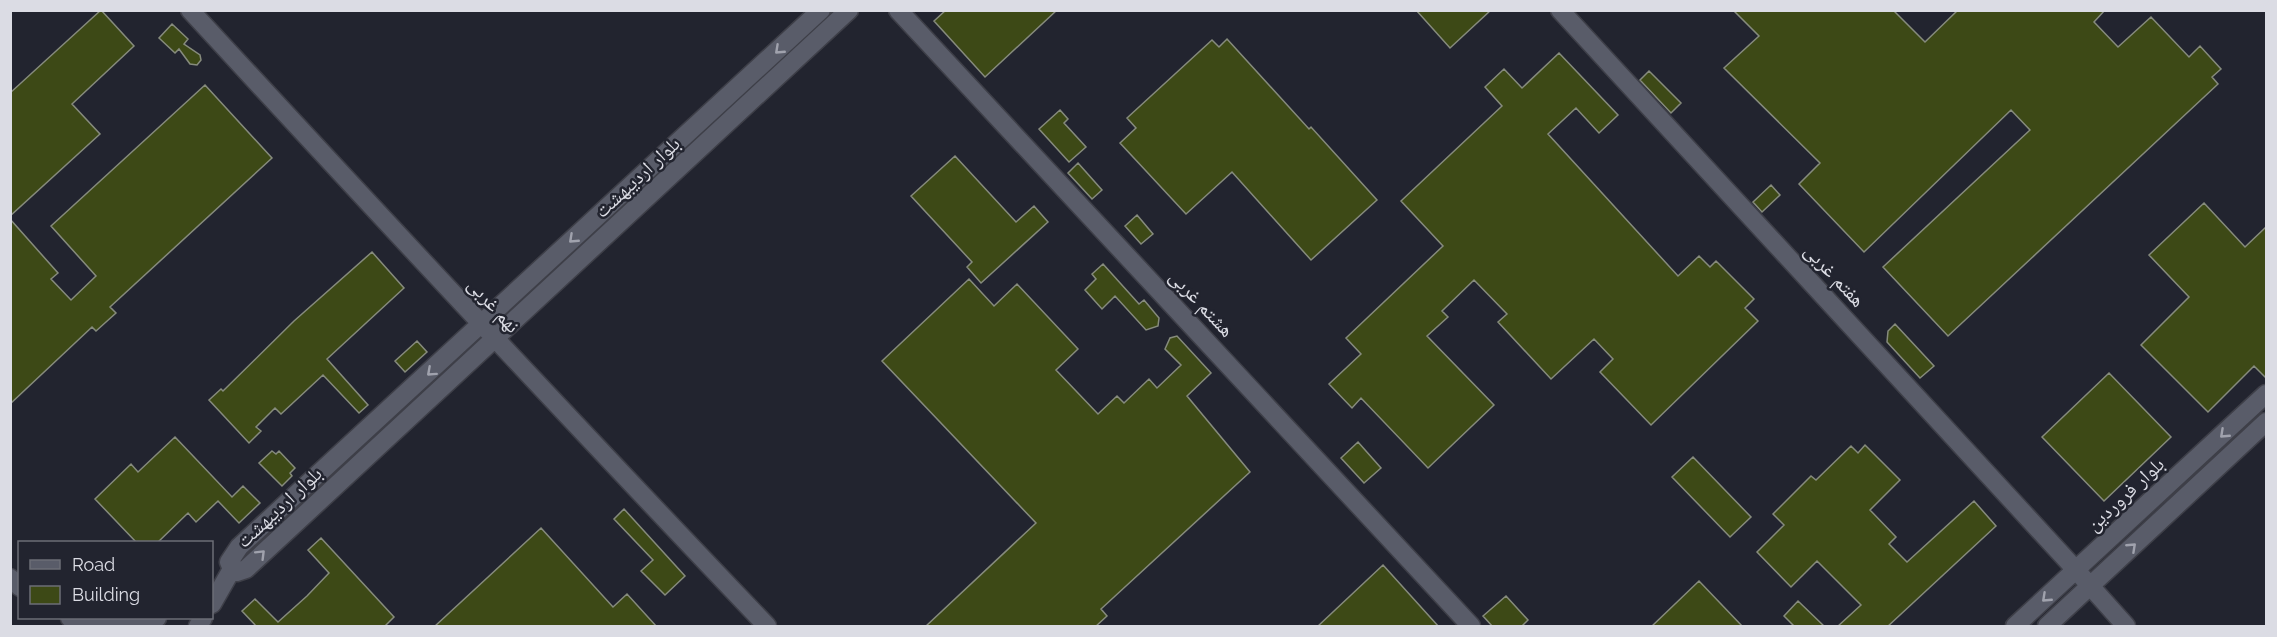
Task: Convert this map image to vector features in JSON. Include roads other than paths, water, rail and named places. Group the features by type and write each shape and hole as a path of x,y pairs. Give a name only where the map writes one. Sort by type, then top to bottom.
{"street":[{"name":"نهم غربی","path":"190,10 488,332 767,627"},
{"name":"بلوار اردیبهشت","path":"488,332 821,10"},
{"name":"بلوار اردیبهشت","path":"213,600 232,569 230,562 239,547 488,332 849,10"},
{"name":"هشتم غربی","path":"898,10 1471,627"},
{"name":"هفتم غربی","path":"1560,10 2126,627"},
{"name":"بلوار فروردین","path":"2015,627 2266,394"},
{"path":"2047,627 2266,422"},
{"path":"73,619 89,624 146,619"}]}
